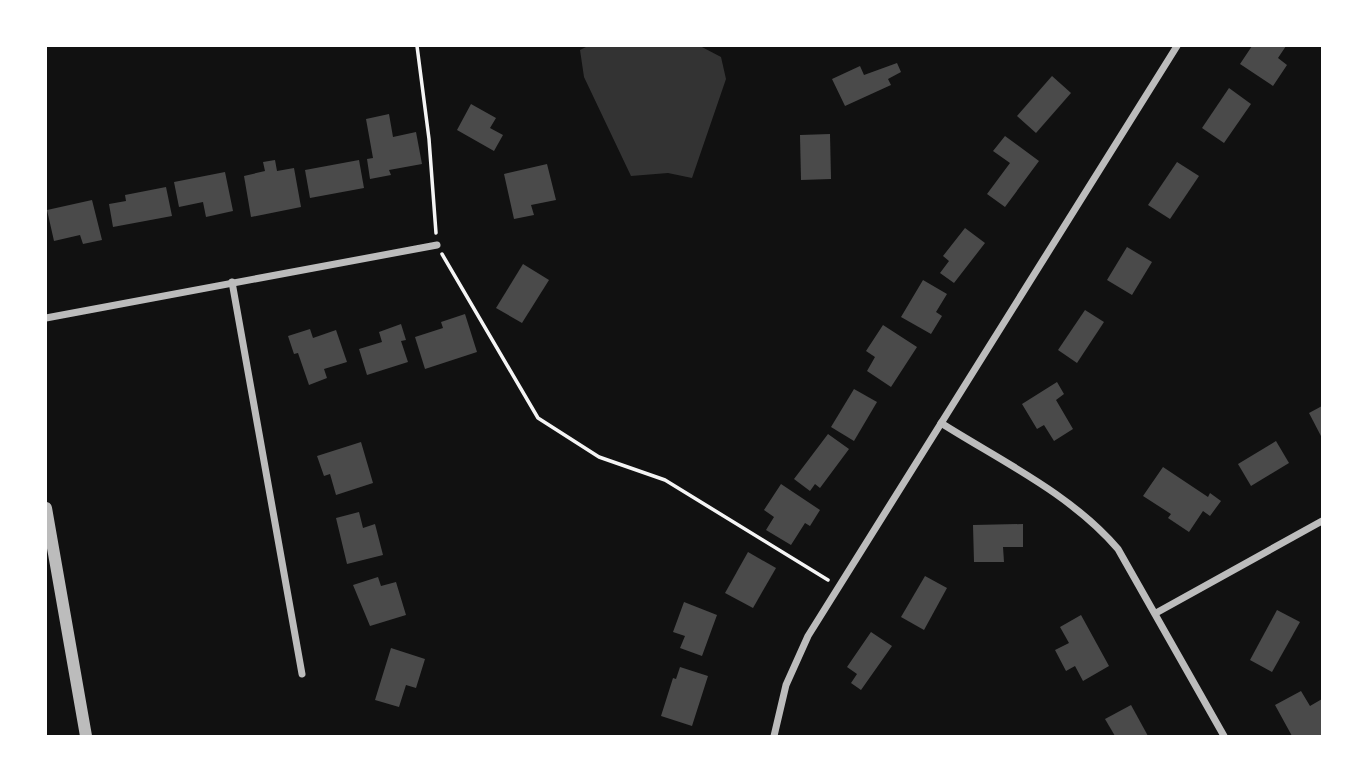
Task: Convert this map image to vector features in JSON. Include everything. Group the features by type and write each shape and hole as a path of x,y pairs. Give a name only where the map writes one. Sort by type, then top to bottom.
{"street":[{"path":"774,737 786,685 808,636 1177,46"},
{"path":"46,318 437,245"},
{"path":"232,282 302,674"},
{"path":"941,423 1074,506 1098,525 1118,549 1224,737"},
{"path":"46,508 86,737"},
{"path":"1156,613 1322,521"}],"path":[{"path":"417,46 429,139 437,245 538,418 599,457 665,480 839,587"}],"shaded area":[{"path":"588,46 700,46 721,57 726,79 692,178 668,173 631,176 584,77 580,50"}],"building":[{"path":"1252,46 1286,46 1278,58 1287,65 1273,86 1240,64"},
{"path":"897,63 901,72 888,79 891,85 845,106 832,79 860,66 864,75"},
{"path":"1052,76 1071,93 1036,133 1017,116"},
{"path":"1229,88 1251,104 1224,143 1202,128"},
{"path":"471,104 496,118 490,128 503,135 494,151 457,130"},
{"path":"389,114 393,137 416,132 422,164 389,170 391,175 370,179 367,159 373,158 366,119"},
{"path":"830,134 831,179 801,180 800,135"},
{"path":"1005,136 1039,161 1005,207 987,194 1010,163 993,151"},
{"path":"275,160 277,171 294,168 301,207 251,217 244,176 265,171 263,162"},
{"path":"359,160 364,188 310,198 305,170"},
{"path":"1177,162 1199,176 1170,219 1148,205"},
{"path":"547,164 556,200 531,205 534,215 514,219 504,174"},
{"path":"225,172 233,211 206,217 203,202 179,207 174,182"},
{"path":"166,187 172,216 113,227 109,204 126,201 125,195"},
{"path":"92,200 102,240 83,244 80,235 54,241 47,210"},
{"path":"965,228 985,243 954,283 940,273 949,261 943,256"},
{"path":"1127,247 1152,262 1132,295 1107,280"},
{"path":"523,264 549,280 522,323 496,308"},
{"path":"923,280 947,294 936,312 942,316 931,334 901,317"},
{"path":"1085,310 1104,322 1077,363 1058,350"},
{"path":"465,314 477,352 425,369 415,337 443,328 441,322"},
{"path":"401,324 406,340 401,341 408,362 367,375 359,349 382,342 379,332"},
{"path":"883,325 917,347 891,387 867,371 875,357 866,351"},
{"path":"310,329 313,338 336,330 347,362 324,369 327,378 309,385 298,353 294,354 288,336"},
{"path":"1057,382 1064,394 1056,400 1073,429 1054,441 1044,425 1037,429 1022,404"},
{"path":"854,389 877,402 854,441 831,427"},
{"path":"1322,406 1322,438 1309,413"},
{"path":"828,434 849,449 820,488 815,484 810,491 794,479"},
{"path":"1276,441 1289,463 1251,486 1238,464"},
{"path":"361,442 373,483 336,495 330,474 324,476 317,456"},
{"path":"1163,467 1208,497 1210,493 1221,501 1210,516 1203,511 1189,532 1168,518 1171,514 1143,496"},
{"path":"781,484 820,510 810,526 805,523 791,545 766,530 774,517 764,510"},
{"path":"359,512 363,528 375,524 383,555 347,564 336,518"},
{"path":"1023,524 1023,547 1003,547 1004,562 974,562 973,525"},
{"path":"748,552 776,568 753,608 725,593"},
{"path":"925,576 947,588 924,630 901,617"},
{"path":"378,577 381,586 396,582 406,615 370,626 353,585"},
{"path":"684,602 717,615 702,656 680,648 685,636 673,632"},
{"path":"1277,610 1300,622 1272,672 1250,660"},
{"path":"1081,615 1109,666 1083,681 1075,666 1066,671 1055,650 1069,643 1060,627"},
{"path":"871,632 892,646 861,690 851,683 857,674 847,667"},
{"path":"391,648 425,659 416,688 406,685 399,707 375,700"},
{"path":"680,667 708,676 692,726 661,716 673,678 676,679"},
{"path":"1301,691 1310,706 1322,699 1322,736 1292,736 1275,705"},
{"path":"1131,705 1148,736 1115,736 1105,719"}]}
